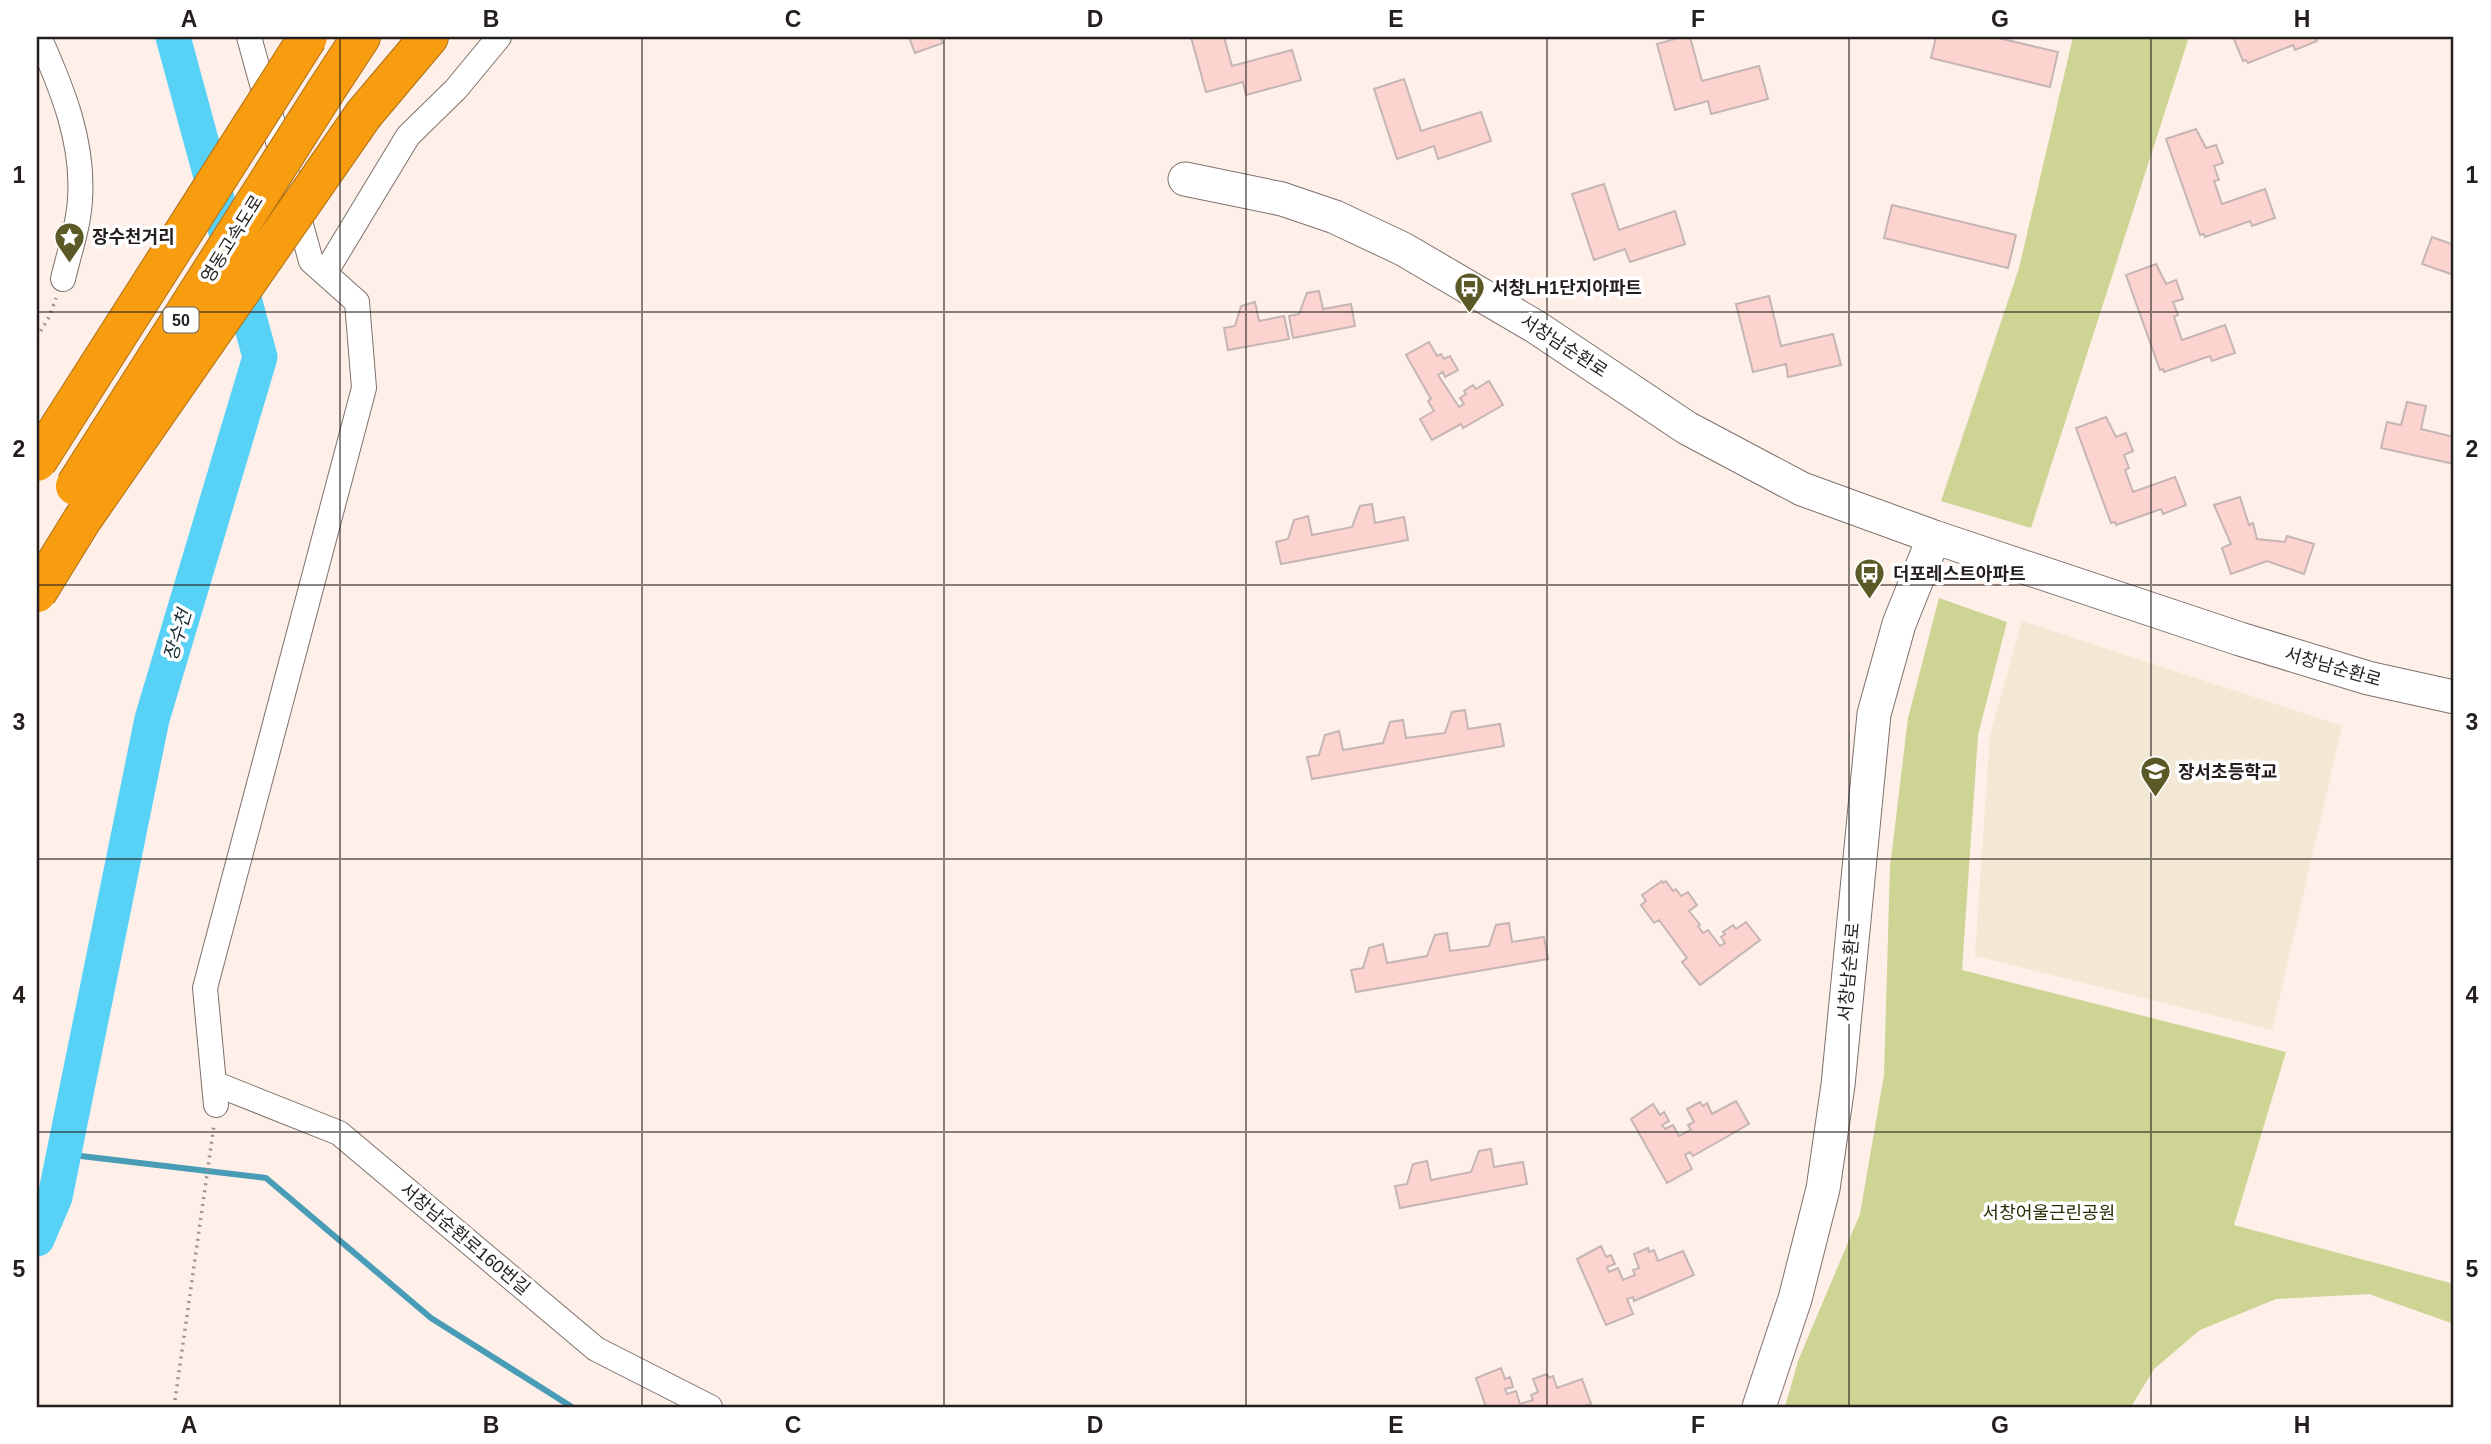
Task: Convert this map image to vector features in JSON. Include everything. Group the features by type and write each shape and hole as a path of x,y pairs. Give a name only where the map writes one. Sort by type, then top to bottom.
{"highway":[{"name":"50","path":"37,461 308,37"},
{"name":"영동고속도로","path":"37,547 360,37"},
{"path":"37,593 82,520 364,114 414,37"},
{"path":"364,114 429,37"}],"street":[{"path":"39,37 55,72 77,141 80,200 63,279"},
{"path":"249,37 311,261 325,273 408,136 456,89 499,37"},
{"name":"서창남순환로","path":"1185,179 1282,199 1335,217 1380,238 1536,327 1687,428 1802,489 1934,537 2240,639 2368,678 2454,697"},
{"name":"서창남순환로160번길","path":"325,273 358,302 364,388 205,988 216,1094 339,1133 596,1349 709,1407"},
{"name":"서창남순환로","path":"1759,1407 1795,1299 1823,1189 1838,1086 1874,713 1899,624 1934,537"}],"path":[{"path":"37,337 49,317 63,279"},
{"path":"174,1407 213,1132"}],"shaded area":[{"name":"장서초등학교","path":"2022,621 2342,726 2272,1030 1975,956 1990,735"}],"green space":[{"path":"2073,37 2189,37 2031,528 1941,501 2019,268"},
{"name":"서창어울근린공원","path":"1939,598 2007,622 1978,735 1962,970 2286,1052 2234,1225 2454,1284 2454,1324 2369,1294 2276,1299 2200,1330 2154,1369 2131,1407 1785,1407 1798,1361 1860,1214 1884,1075 1890,867 1908,718"}],"building":[{"path":"909,37 940,37 943,43 915,53"},
{"path":"1191,37 1224,37 1232,66 1292,50 1301,80 1246,95 1243,82 1206,92"},
{"path":"1690,37 1702,81 1759,66 1768,99 1711,114 1708,101 1675,110 1657,44"},
{"path":"1936,37 1994,37 2058,52 2050,87 1931,58"},
{"path":"2233,37 2315,37 2317,41 2295,50 2293,45 2248,63 2243,61"},
{"path":"1404,79 1421,131 1481,112 1491,141 1438,159 1434,146 1397,159 1374,89"},
{"path":"2196,129 2206,148 2216,145 2223,163 2214,166 2219,180 2214,181 2222,204 2265,189 2275,218 2252,226 2250,221 2205,237 2204,234 2200,235 2166,139"},
{"path":"1604,184 1619,230 1675,211 1685,244 1630,262 1625,249 1594,260 1572,194"},
{"path":"1892,205 2016,235 2008,268 1884,238"},
{"path":"2432,237 2454,245 2454,275 2422,264"},
{"path":"2156,264 2166,284 2176,280 2183,299 2173,302 2178,315 2174,317 2182,340 2225,325 2235,353 2212,361 2210,356 2164,372 2163,369 2160,370 2126,275"},
{"path":"1319,291 1323,309 1351,304 1355,326 1293,338 1289,316 1299,314 1307,293"},
{"path":"1769,296 1781,346 1833,334 1841,365 1788,377 1786,364 1753,372 1736,304"},
{"path":"1255,302 1259,321 1284,316 1289,339 1228,350 1224,328 1235,326 1241,306"},
{"path":"1429,342 1437,356 1441,354 1444,359 1450,356 1458,370 1445,377 1443,372 1438,375 1459,407 1464,404 1460,398 1466,394 1464,391 1473,385 1476,389 1489,381 1503,405 1463,428 1461,424 1432,440 1420,419 1434,411 1428,401 1431,399 1406,355"},
{"path":"2407,402 2426,406 2421,429 2454,437 2454,464 2381,448 2387,422 2401,425"},
{"path":"2106,417 2116,437 2126,433 2133,451 2124,455 2129,468 2125,470 2133,492 2175,477 2186,505 2163,514 2161,509 2116,525 2115,522 2111,523 2076,428"},
{"path":"2240,497 2249,525 2253,523 2257,539 2285,542 2287,536 2314,544 2304,574 2267,561 2231,574 2222,548 2231,544 2214,505"},
{"path":"1372,504 1375,523 1404,517 1408,540 1281,564 1276,542 1288,539 1294,520 1308,516 1312,535 1352,527 1360,506"},
{"path":"1465,710 1468,729 1500,724 1504,746 1312,779 1307,757 1319,755 1325,735 1339,731 1343,750 1383,743 1390,722 1403,720 1406,738 1445,733 1452,712"},
{"path":"1666,881 1673,891 1676,889 1681,896 1688,892 1697,905 1689,911 1703,933 1708,930 1720,946 1725,943 1721,937 1725,934 1723,932 1733,925 1736,929 1746,922 1760,940 1700,985 1682,962 1687,958 1659,920 1654,923 1641,905 1646,901 1642,895"},
{"path":"1509,923 1512,942 1544,937 1548,959 1356,992 1351,970 1363,968 1369,948 1383,944 1387,963 1427,956 1435,935 1447,933 1450,951 1489,946 1496,925"},
{"path":"1736,1101 1749,1124 1693,1156 1690,1152 1685,1155 1692,1169 1667,1183 1631,1119 1653,1104 1660,1115 1664,1112 1669,1121 1662,1125 1665,1129 1673,1125 1679,1136 1691,1130 1688,1125 1694,1122 1687,1109 1700,1102 1703,1106 1707,1103 1712,1114"},
{"path":"1491,1149 1494,1167 1523,1162 1527,1184 1400,1208 1395,1186 1407,1184 1413,1164 1427,1161 1431,1180 1471,1172 1479,1151"},
{"path":"1601,1246 1606,1257 1611,1255 1615,1264 1607,1267 1609,1272 1618,1268 1623,1280 1635,1275 1633,1270 1639,1268 1634,1254 1648,1248 1649,1252 1654,1250 1658,1261 1683,1251 1694,1275 1634,1301 1633,1297 1627,1299 1633,1314 1606,1325 1577,1259"},
{"path":"1501,1368 1505,1379 1510,1377 1513,1387 1505,1389 1507,1394 1516,1391 1520,1404 1533,1400 1531,1395 1538,1392 1533,1379 1547,1374 1549,1378 1553,1376 1557,1388 1582,1379 1591,1404 1582,1407 1486,1407 1476,1378"}],"waterway":[{"name":"장수천","path":"37,1239 55,1197 152,719 260,357 173,37"},
{"path":"64,1154 266,1178 431,1318 572,1407"}],"place":[{"name":"장수천거리","path":"69,264"},
{"name":"서창LH1단지아파트","path":"1469,315"},
{"name":"더포레스트아파트","path":"1870,601"},
{"name":"장서초등학교","path":"2155,799"}]}
